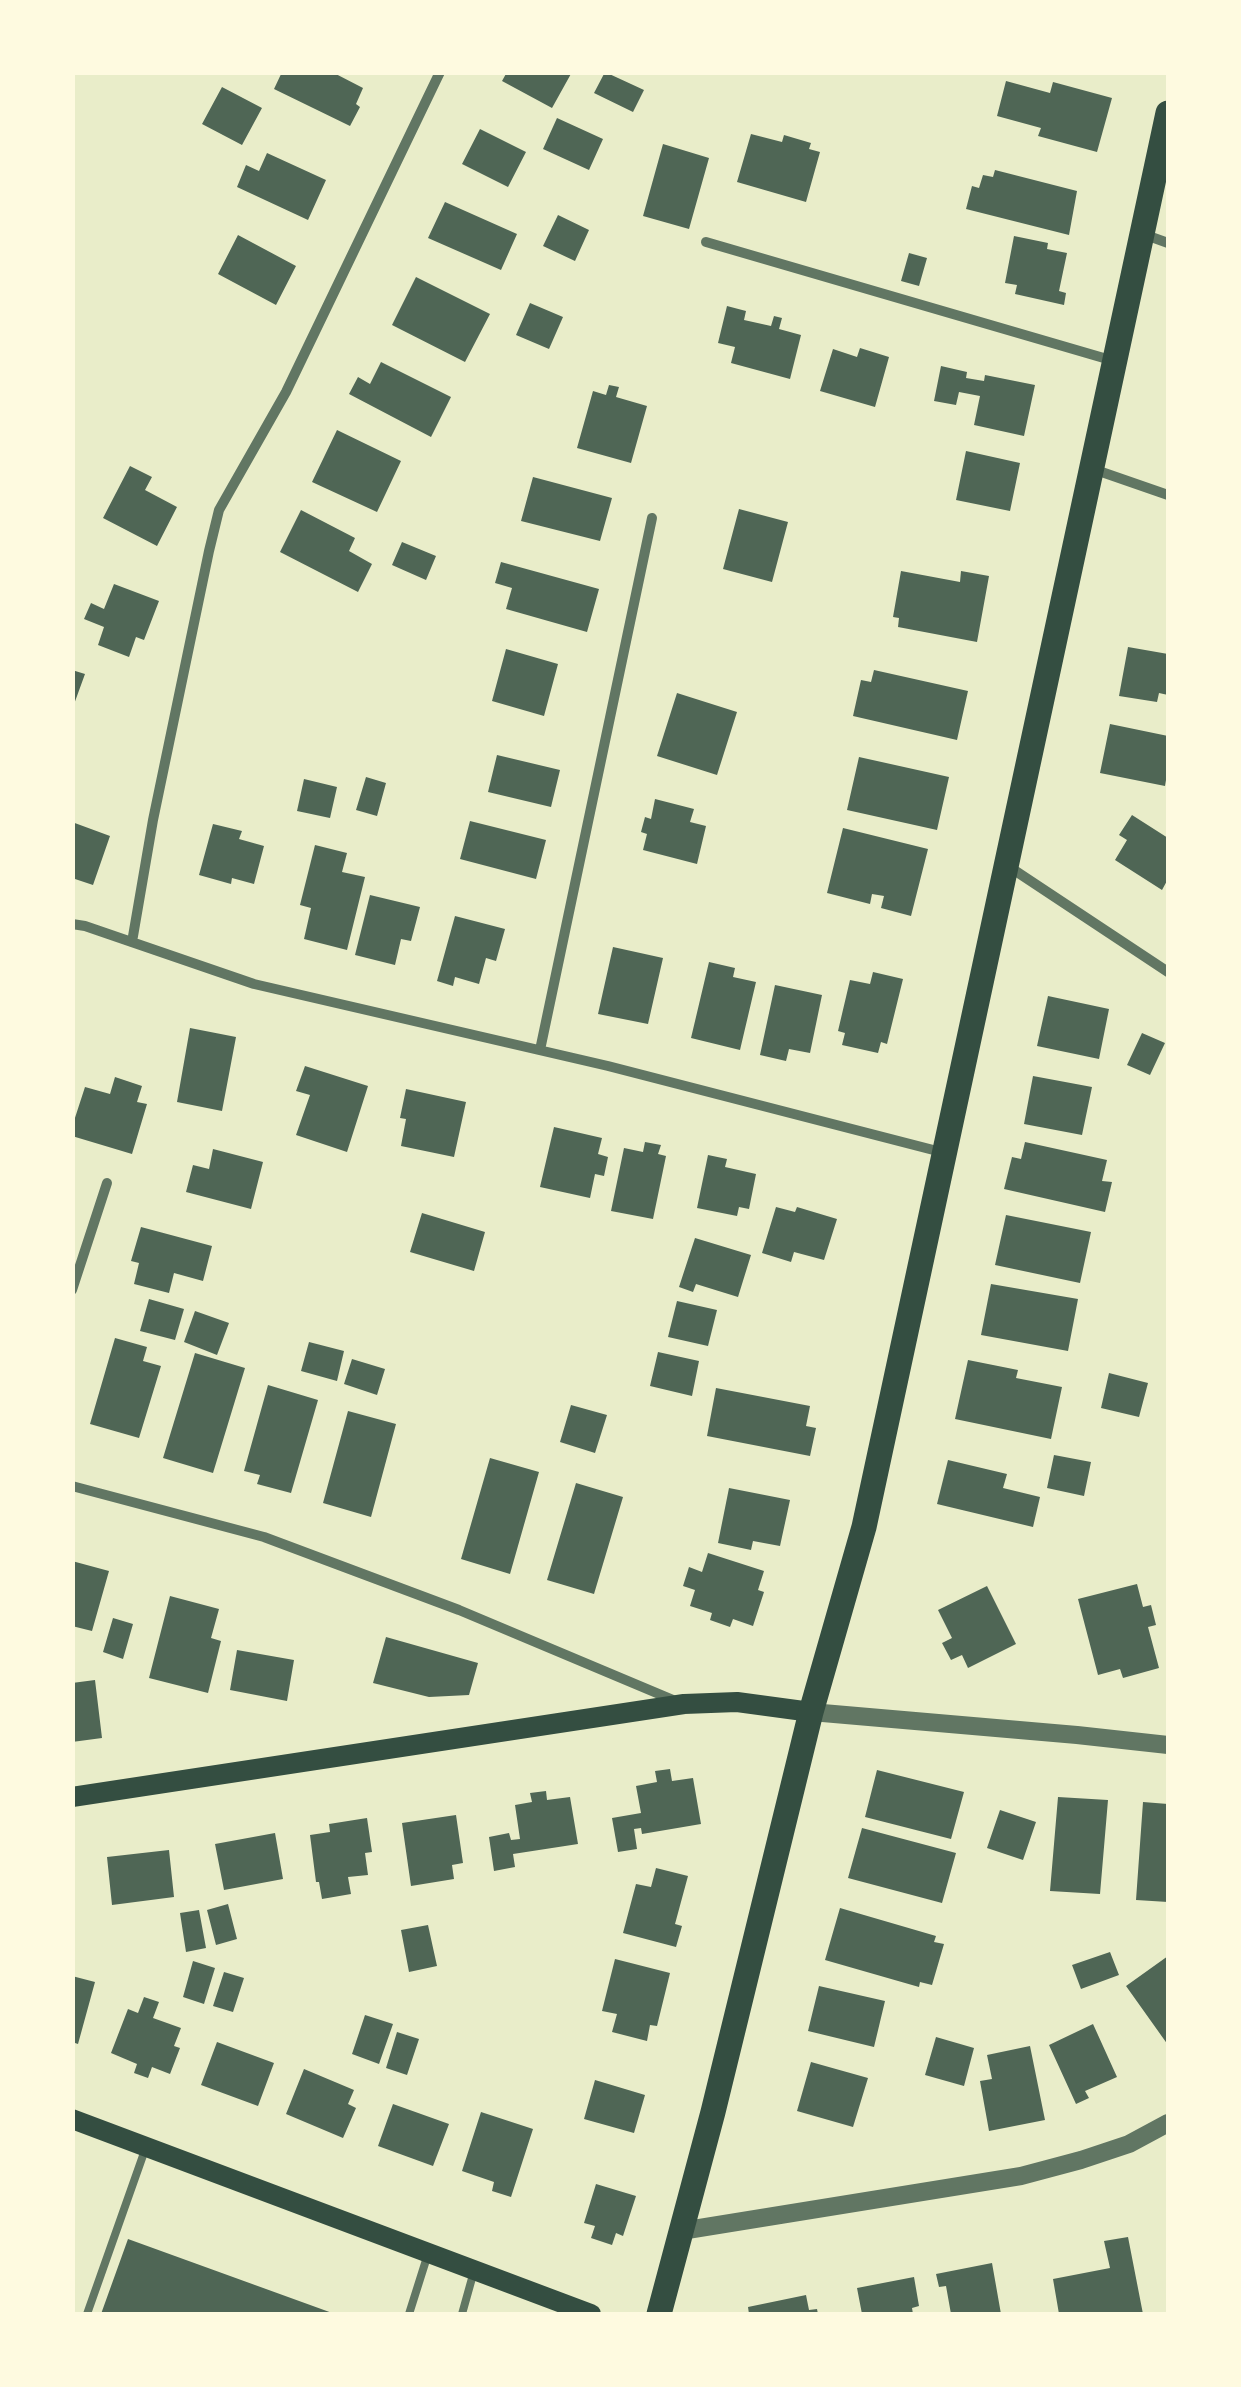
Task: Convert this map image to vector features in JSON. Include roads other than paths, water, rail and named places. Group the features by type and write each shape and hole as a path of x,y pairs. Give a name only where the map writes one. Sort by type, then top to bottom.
{"main road":[{"path":"659,2314 811,1712 864,1527 1168,113"},
{"path":"72,1796 684,1704 737,1702 811,1712"},
{"path":"72,2119 591,2314"}],"street":[{"path":"132,942 153,820 220,510 286,392 440,72"},
{"path":"1143,234 1168,242"},
{"path":"706,242 1116,361"},
{"path":"1092,469 1168,494"},
{"path":"540,1050 652,518"},
{"path":"1007,866 1168,972"},
{"path":"72,924 254,984 540,1050 946,1153"},
{"path":"72,1290 106,1183"},
{"path":"72,1486 264,1537 459,1610 684,1704"},
{"path":"811,1712 1168,1745"},
{"path":"682,2231 1021,2176 1129,2144 1168,2123"}],"lane":[{"path":"87,2314 146,2147"},
{"path":"409,2314 428,2253"},
{"path":"462,2314 474,2270"}]}
